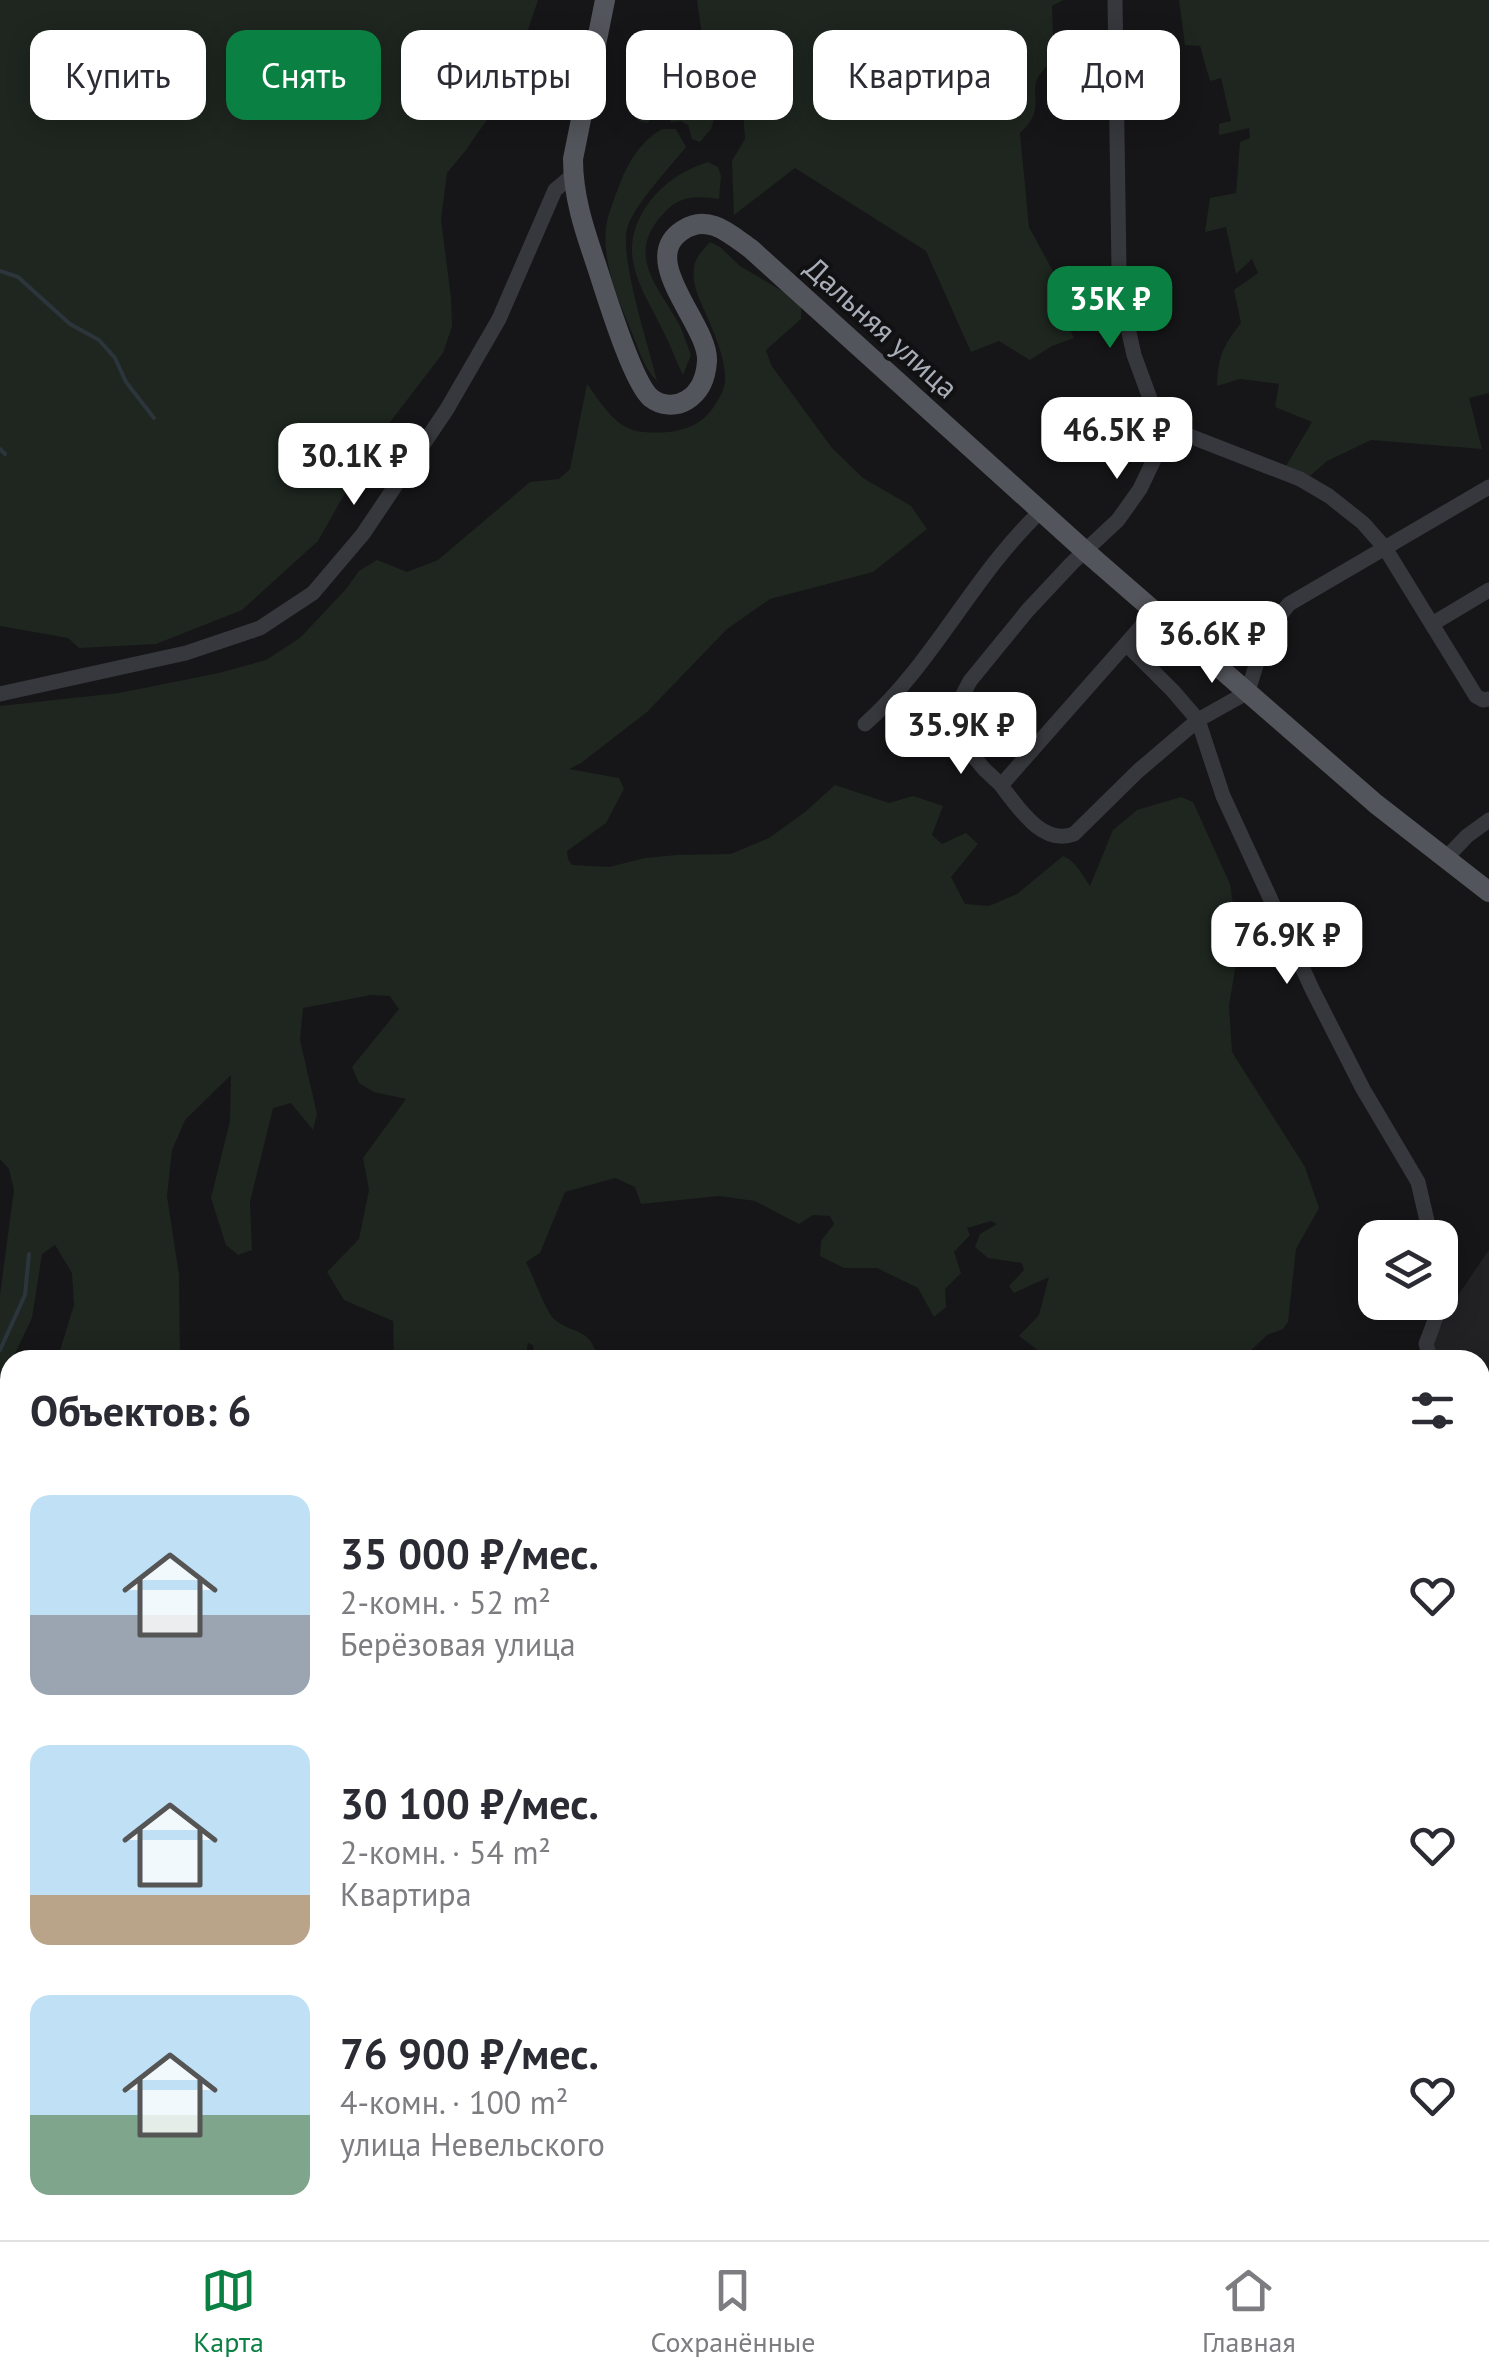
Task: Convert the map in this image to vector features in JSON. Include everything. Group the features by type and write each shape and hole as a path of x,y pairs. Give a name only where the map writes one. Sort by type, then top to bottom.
{"main road":[{"path":"572,175 605,0"},
{"name":"Дальняя улица","path":"572,175 584,228 639,383 655,402 670,405 687,400 700,387 707,363 702,336 669,269 668,250 676,235 690,226 719,227 752,249 1085,551 1376,804 1489,892"}],"street":[{"path":"1115,0 1119,270 1134,355 1152,404 1170,428 1300,479 1364,523 1385,548 1476,696 1489,700"},
{"path":"0,694 186,653 260,628 313,593 364,534 447,409 499,320 555,190 572,175"},
{"path":"1170,428 1140,489 1118,520 1028,610 970,680 949,722 984,769 1044,833 1063,838 1074,834 1198,720 1248,692 1262,644 1289,604 1489,487"},
{"path":"866,724 888,704 990,565 1041,511"},
{"path":"1432,624 1489,590"},
{"path":"1000,784 1155,610"},
{"path":"1126,646 1198,720 1223,796 1362,1088 1418,1182 1426,1220"},
{"path":"1446,858 1489,820"},
{"path":"1429,1350 1437,1320"}],"shaded area":[{"path":"0,0 538,0 528,30 401,30 401,120 487,120 447,173 441,219 452,326 443,353 371,447 318,541 242,610 156,644 79,648 68,638 0,626"},
{"path":"697,0 1063,0 1052,6 1047,66 1038,77 1030,122 1020,133 1029,227 1069,301 1058,304 1074,338 1030,360 999,341 971,352 926,251 795,168 734,215 732,161 745,139 744,120 793,120 793,30 701,30"},
{"path":"1179,0 1489,0 1489,393 1469,398 1482,449 1371,440 1327,461 1310,476 1286,466 1312,422 1275,407 1279,384 1240,379 1217,386 1223,352 1241,323 1234,290 1258,273 1252,259 1236,274 1226,227 1205,232 1210,198 1236,193 1240,142 1250,138 1249,128 1219,135 1219,124 1231,121 1221,78 1210,81 1200,46 1185,45"},
{"path":"714,120 700,142 692,139 688,125 671,122"},
{"path":"662,129 676,129 686,147 636,210 627,229 626,243 631,282 657,381 642,359 617,295 605,242 610,211 627,167 642,146"},
{"path":"708,162 718,167 721,176 719,199 695,197 676,203 652,229 646,244 649,272 680,326 691,355 683,375 635,271 633,238 639,220 656,194 676,177"},
{"path":"710,242 740,266 801,302 801,319 766,350 771,365 832,448 863,478 911,506 927,529 873,572 770,599 727,629 647,712 569,769 619,778 624,789 606,823 567,851 568,859 572,865 609,867 645,858 731,854 769,838 835,785 889,803 913,796 943,806 932,835 942,844 966,833 978,844 951,877 965,904 989,906 1017,894 1063,856 1076,865 1090,886 1113,830 1137,810 1181,797 1193,802 1230,884 1239,945 1229,1006 1232,1052 1305,1167 1319,1208 1296,1249 1288,1322 1251,1350 1038,1350 1019,1336 1039,1315 1049,1277 1014,1293 1009,1286 1024,1270 1022,1263 988,1258 975,1247 980,1234 997,1224 991,1221 967,1228 970,1235 954,1252 961,1273 945,1289 946,1307 934,1317 918,1288 877,1268 844,1268 820,1256 821,1241 834,1224 830,1216 813,1215 799,1224 755,1201 719,1196 641,1204 635,1187 615,1178 565,1192 540,1253 526,1262 554,1319 586,1336 595,1350 534,1350 528,1343 527,1350 394,1350 393,1321 344,1300 327,1272 359,1239 369,1190 363,1158 406,1099 374,1092 359,1083 352,1067 399,1009 390,996 371,995 303,1008 300,1040 317,1114 313,1130 291,1103 273,1108 250,1202 252,1250 238,1255 226,1245 211,1198 230,1121 231,1075 185,1120 172,1150 167,1196 179,1275 180,1350 60,1350 74,1305 72,1273 55,1245 42,1254 32,1318 17,1350 0,1350 0,1295 14,1190 9,1169 0,1159 0,706 119,693 266,660 300,638 359,571 377,560 407,572 438,560 530,482 559,479 570,469 587,384 611,415 634,430 673,431 699,422 718,401 725,378 719,346 694,278 700,254"},
{"path":"1489,1250 1489,1350 1434,1350 1433,1342 1444,1320 1458,1320 1458,1295"}],"waterway":[{"path":"0,271 18,277 70,324 99,340 154,418"},
{"path":"0,449 5,454"},
{"path":"0,1350 25,1295 29,1254"}]}
